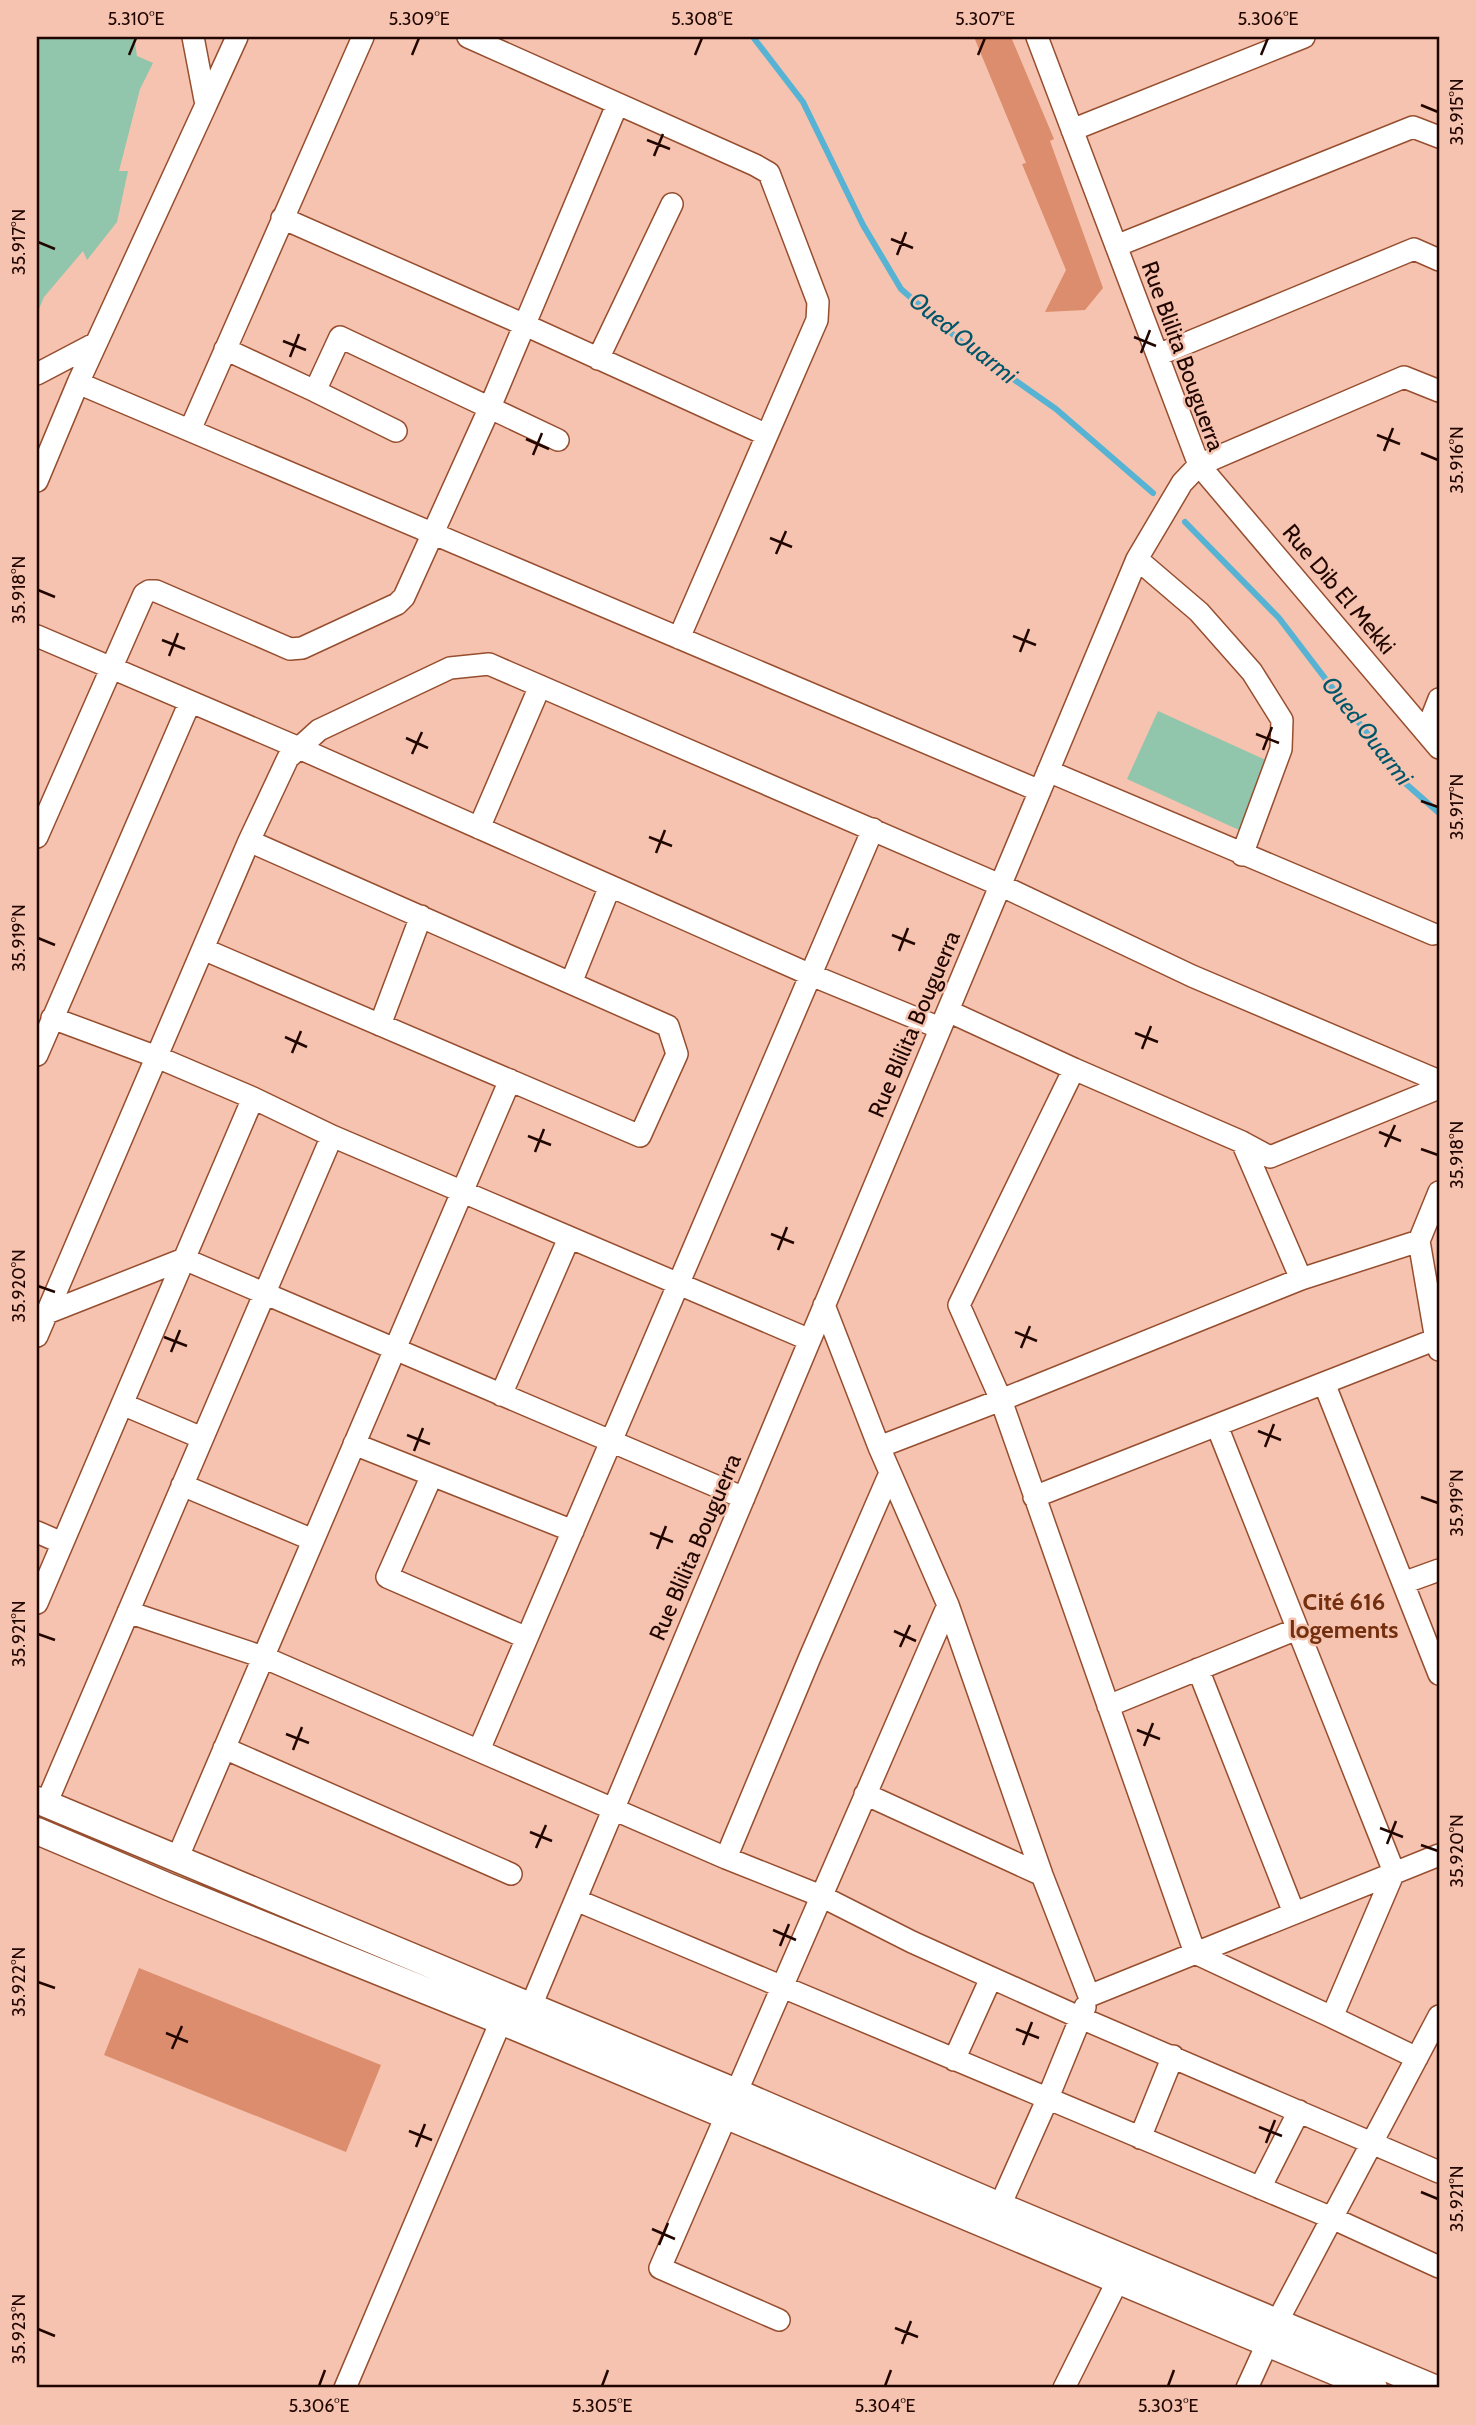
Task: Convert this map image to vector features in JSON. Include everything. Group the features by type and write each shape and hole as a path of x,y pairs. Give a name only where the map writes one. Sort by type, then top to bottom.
{"main road":[{"path":"41,1802 531,2006 731,2103 1123,2270 1273,2333 1434,2388"},
{"path":"37,1830 182,1892 501,2021 731,2103"},
{"path":"1273,2333 1374,2388"}],"street":[{"path":"193,37 206,105"},
{"path":"37,481 96,343 237,37"},
{"path":"190,430 363,37"},
{"path":"468,37 755,164 769,173 818,302 817,320 679,638"},
{"name":"Rue Blilita Bouguerra","path":"531,2006 1138,559 1182,483 1199,465 1037,37"},
{"path":"1072,130 1304,37"},
{"path":"37,837 144,594 149,591 156,592 290,649 302,648 397,604 404,597 435,534 490,407 617,105"},
{"path":"1116,246 1413,127 1439,137"},
{"path":"598,359 672,204"},
{"path":"282,218 767,435"},
{"path":"1158,355 1414,249 1439,260"},
{"path":"315,391 340,337 558,440"},
{"path":"37,374 96,343"},
{"path":"225,349 396,431"},
{"path":"1199,465 1404,377 1439,391"},
{"path":"78,383 679,638 1044,781 1242,855 1433,934"},
{"name":"Rue Dib El Mekki","path":"1199,465 1432,740"},
{"path":"1138,559 1199,612 1252,672 1282,720 1281,749 1242,855"},
{"path":"37,636 299,748 811,975 944,1020 1074,1069 1242,1142 1260,1161 1301,1279"},
{"path":"41,1322 249,841 288,758 319,730 450,668 489,664 1000,885 1192,976 1439,1081"},
{"path":"479,828 540,686"},
{"path":"1432,740 1439,699"},
{"path":"37,1055 190,702"},
{"path":"479,1750 873,830"},
{"path":"203,949 640,1136 677,1054 668,1026 249,841"},
{"path":"571,983 610,886"},
{"path":"380,1025 421,916"},
{"path":"52,1018 157,1057 253,1098 332,1136 810,1340"},
{"path":"1074,1069 959,1305 1001,1400 1195,1953 1417,2058"},
{"path":"177,1858 510,1080"},
{"path":"1260,1161 1439,1088"},
{"path":"37,1603 253,1098"},
{"path":"41,1802 128,1612 332,1136"},
{"path":"1034,1497 1324,1383 1438,1343 1419,1241 1439,1192"},
{"path":"502,1395 569,1238"},
{"path":"879,1447 1301,1279 1419,1241"},
{"path":"41,1322 184,1259 744,1498"},
{"path":"824,1305 879,1447 948,1605 1042,1875 1089,1996 1047,2100 995,2216"},
{"path":"1324,1383 1439,1674"},
{"path":"122,1404 202,1438"},
{"path":"1217,1426 1394,1872 1332,2017"},
{"path":"354,1444 573,1531"},
{"path":"726,1858 890,1473"},
{"path":"432,1475 387,1577 527,1638"},
{"path":"183,1485 313,1540"},
{"path":"37,1532 62,1543"},
{"path":"1403,1583 1439,1570"},
{"path":"779,2319 660,2268 948,1605"},
{"path":"128,1612 263,1657 726,1858 821,1896 991,1978 1439,2172"},
{"path":"1108,1706 1297,1629"},
{"path":"1198,1669 1294,1913"},
{"path":"224,1748 511,1874"},
{"path":"865,1794 1042,1875"},
{"path":"1089,1996 1439,1855"},
{"path":"576,1899 1332,2218 1439,2267"},
{"path":"954,2060 991,1978"},
{"path":"345,2388 501,2021 531,2006"},
{"path":"1247,2388 1332,2218 1439,2016"},
{"path":"1140,2138 1173,2056"},
{"path":"1260,2188 1299,2111"},
{"path":"1065,2388 1123,2270"}],"green space":[{"path":"37,37 138,37 135,43 137,56 153,63 140,89 119,171 128,171 117,222 87,260 83,251 44,297 37,314"},
{"path":"1158,711 1270,762 1239,830 1127,779"}],"building":[{"path":"974,37 1011,37 1054,139 1050,141 1103,288 1085,310 1045,312 1066,270"},
{"path":"139,1968 381,2065 346,2152 104,2055"}],"waterway":[{"name":"Oued Ouarmi","path":"753,37 803,102 863,225 901,289 965,345 1056,409 1153,493"},
{"name":"Oued Ouarmi","path":"1185,522 1279,618 1405,783 1439,813"}],"district":[{"name":"Cité 616 logements","path":"1344,1616"}]}
